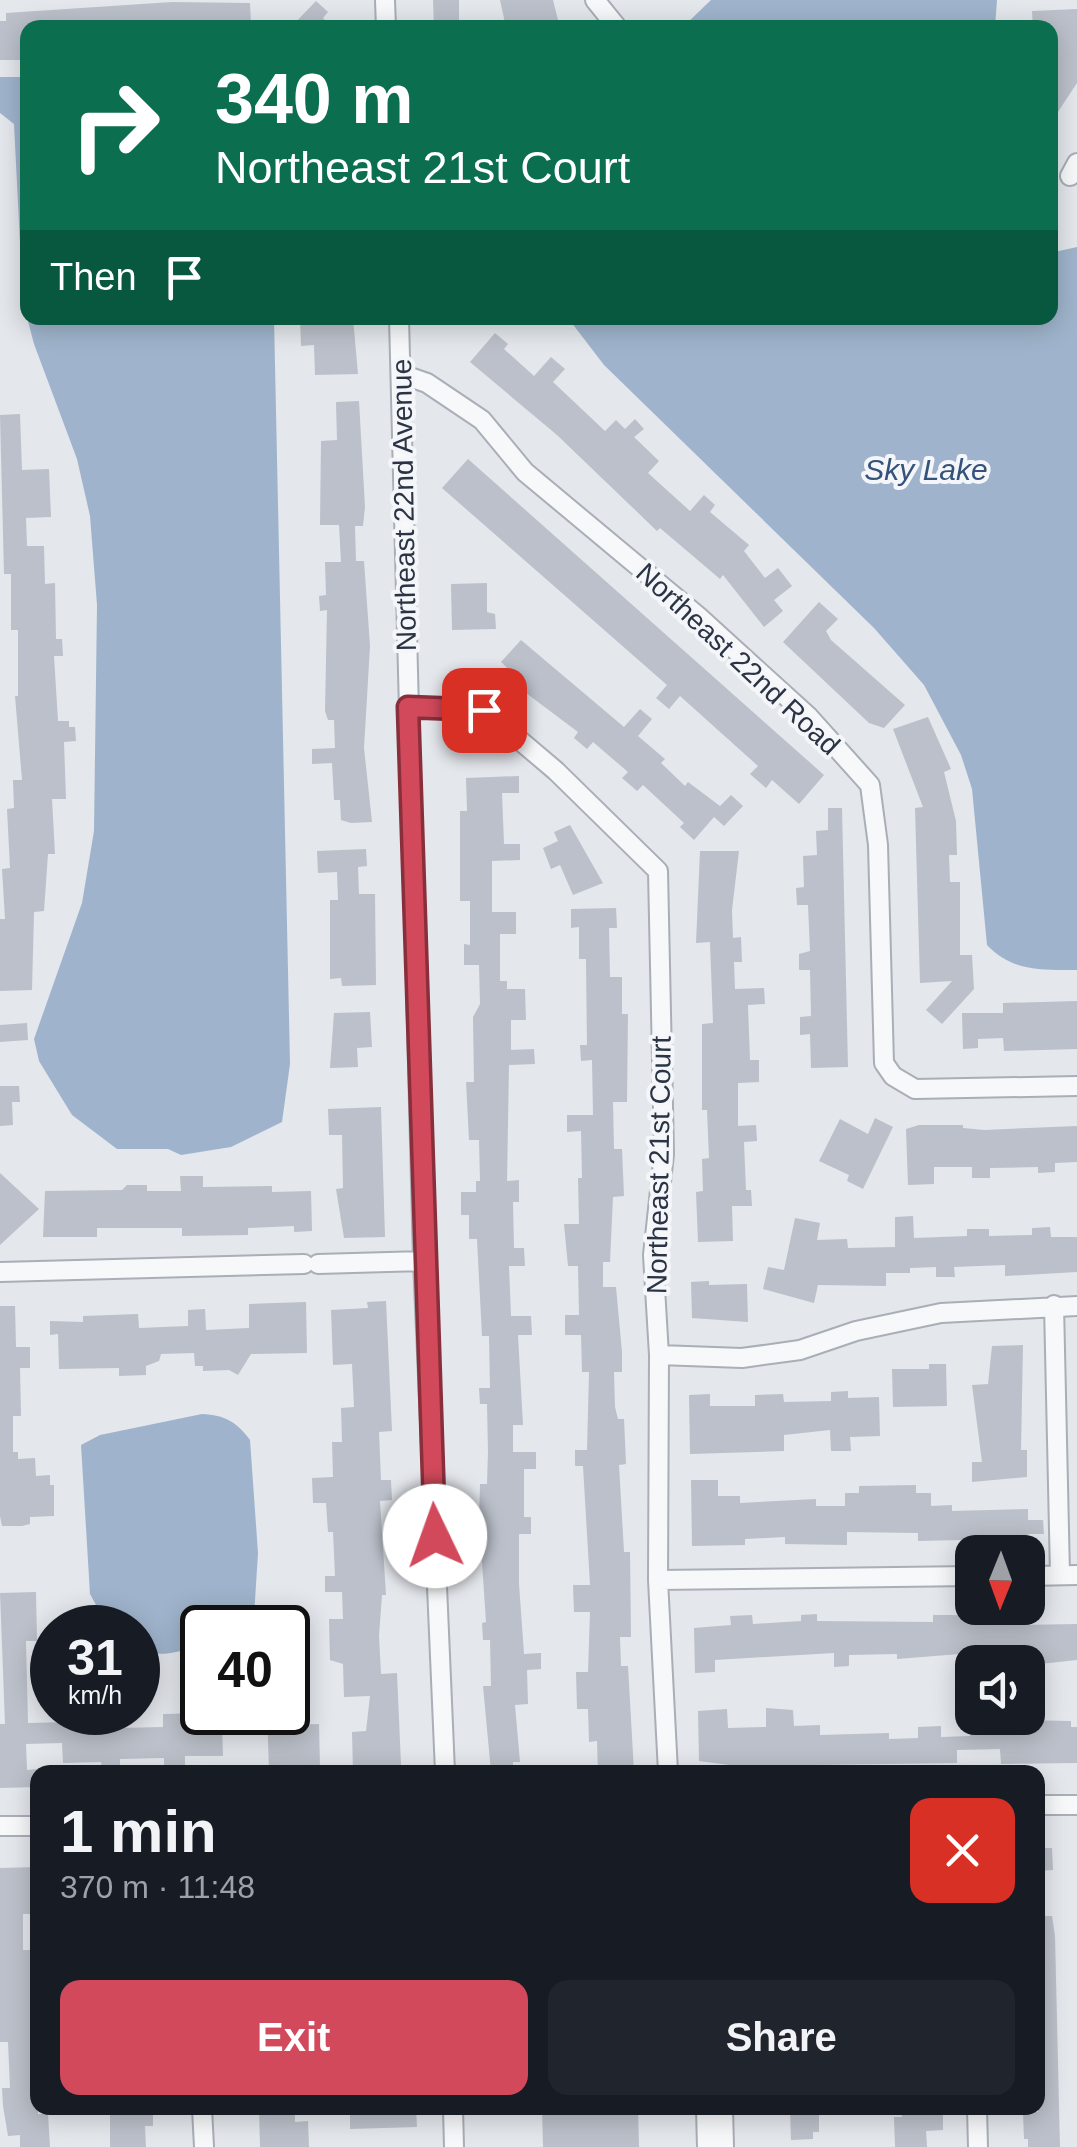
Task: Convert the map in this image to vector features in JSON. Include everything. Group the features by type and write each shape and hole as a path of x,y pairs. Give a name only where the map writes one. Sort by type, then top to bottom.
{"street":[{"path":"596,0 611,20"},
{"name":"Northeast 22nd Avenue","path":"399,325 423,1261 445,1765"},
{"name":"Northeast 22nd Road","path":"401,374 427,383 482,420 525,472 699,617 809,718 870,785 878,845 884,1063 892,1076 916,1089 1077,1086"},
{"name":"Northeast 21st Court","path":"408,707 484,710 556,770 658,871 664,1154 654,1256 659,1355 658,1580 668,1765"},
{"path":"0,1272 423,1261"},
{"path":"1054,1305 1069,1575"},
{"path":"659,1355 742,1358 800,1350 856,1331 941,1314 1077,1306"},
{"path":"658,1580 955,1576"},
{"path":"1045,1805 1077,1805"},
{"path":"0,1826 30,1826"},
{"path":"202,2115 204,2147"},
{"path":"453,2115 454,2147"},
{"path":"706,2115 707,2147"},
{"path":"723,2115 724,2147"},
{"path":"977,2115 978,2147"}],"water":[{"path":"711,0 997,0 996,20 690,20"},
{"path":"0,77 20,77 20,243 14,124 0,113"},
{"name":"Sky Lake","path":"1077,247 1077,970 1017,965 987,945 972,789 961,755 924,685 874,628 604,365 573,325 1058,325 1058,251"},
{"path":"29,325 274,325 290,1064 282,1122 231,1147 181,1155 168,1149 117,1149 72,1115 39,1061 34,1039 82,903 94,831 97,605 90,516 77,459"},
{"path":"202,1414 230,1421 250,1440 258,1553 255,1605 180,1605 180,1650 160,1653 160,1605 96,1605 90,1594 81,1445 100,1435"}],"building":[{"path":"433,0 459,0 459,20 434,20"},
{"path":"500,0 553,0 558,20 504,20"},
{"path":"316,1 328,12 325,20 298,20"},
{"path":"172,2 250,3 251,20 20,20 20,60 0,60 0,21 6,21 6,13"},
{"path":"1077,9 1077,83 1058,112 1058,20 1033,20 1032,11"},
{"path":"300,325 354,325 358,374 315,375 314,345 301,346"},
{"path":"495,333 508,344 504,349 534,376 551,357 565,369 553,382 605,431 616,420 625,429 635,419 644,429 634,437 659,461 648,473 690,511 704,495 715,505 710,512 749,545 744,551 765,578 778,568 792,586 774,600 783,611 764,627 723,575 720,579 660,528 657,531 557,435 470,362"},
{"path":"359,401 365,507 363,526 355,526 356,561 364,561 370,646 364,748 372,822 351,823 341,820 340,800 334,800 332,763 312,764 312,749 335,748 334,720 328,720 325,711 327,610 320,611 319,596 326,595 325,562 341,562 339,525 320,525 321,441 337,440 336,402"},
{"path":"20,414 22,470 49,469 51,517 26,518 27,546 44,546 45,584 55,583 56,639 62,639 63,656 54,656 58,721 69,721 69,727 75,727 76,741 64,742 66,799 52,799 55,854 48,854 44,911 34,912 32,990 0,991 0,919 5,919 2,869 10,868 7,809 14,808 13,780 22,780 15,696 18,630 11,630 11,574 4,574 0,415"},
{"path":"468,459 824,775 799,804 772,780 766,788 750,774 758,766 680,696 669,709 656,698 667,685 442,488"},
{"path":"487,583 487,612 495,614 496,629 452,630 451,584"},
{"path":"819,602 838,619 826,631 831,640 905,705 884,728 869,723 783,642"},
{"path":"521,640 624,727 640,709 652,719 638,736 665,759 661,763 685,786 688,782 720,806 731,795 743,806 724,826 714,817 694,840 680,827 684,823 643,785 637,791 622,778 628,772 593,742 587,749 574,738 578,732 522,690 518,678 501,662"},
{"path":"928,717 951,769 944,772 956,821 957,855 949,855 950,882 960,882 960,955 972,955 974,989 942,1024 926,1010 952,981 920,983 915,808 923,807 893,729"},
{"path":"519,776 519,793 502,793 504,844 520,844 520,860 492,861 492,912 516,912 516,934 500,934 500,981 507,981 507,989 525,989 526,1020 511,1020 511,1050 534,1049 535,1064 509,1065 507,1181 519,1180 519,1202 513,1202 514,1248 524,1248 525,1266 509,1266 511,1316 531,1316 532,1335 518,1335 523,1425 513,1425 513,1452 536,1452 536,1469 524,1469 524,1517 531,1517 531,1534 519,1534 519,1584 524,1654 541,1653 541,1669 527,1670 528,1704 515,1705 520,1762 513,1765 490,1765 483,1686 491,1686 490,1640 483,1640 482,1623 486,1622 479,1517 480,1484 487,1484 488,1452 487,1404 480,1404 479,1388 490,1388 489,1336 482,1336 477,1239 469,1239 469,1215 461,1215 461,1192 476,1192 476,1181 480,1181 479,1140 469,1140 466,1082 474,1082 473,1017 480,1004 479,965 464,965 464,944 470,945 470,901 460,901 460,811 467,811 466,778"},
{"path":"828,808 842,808 848,1067 811,1068 810,1034 800,1035 800,1017 811,1016 810,970 799,970 799,954 810,951 808,905 797,905 796,888 804,887 803,856 817,855 816,831 828,830"},
{"path":"570,825 603,883 573,895 560,865 551,869 543,848 558,841 554,832"},
{"path":"366,849 367,866 358,867 359,894 375,894 376,985 342,986 341,978 330,979 330,900 338,900 337,872 318,873 317,851"},
{"path":"700,851 739,851 732,910 733,938 741,937 742,962 734,962 735,989 764,988 765,1004 748,1005 750,1060 759,1060 759,1082 738,1083 738,1126 756,1125 757,1141 744,1142 746,1190 751,1190 752,1206 732,1206 733,1241 698,1242 696,1192 703,1191 702,1159 709,1158 707,1110 702,1110 702,1024 713,1023 710,942 696,943"},
{"path":"616,908 617,928 609,928 610,977 622,977 622,1014 628,1014 627,1102 613,1102 614,1149 622,1149 624,1196 613,1197 610,1262 603,1262 603,1287 616,1287 622,1352 622,1372 614,1372 615,1407 618,1419 624,1419 626,1464 619,1465 624,1552 630,1552 631,1637 620,1637 621,1666 628,1666 634,1765 598,1765 597,1741 589,1742 588,1709 577,1709 576,1672 588,1672 590,1612 574,1612 573,1585 590,1585 583,1466 575,1466 575,1450 587,1450 589,1372 582,1372 581,1335 565,1335 565,1315 579,1315 578,1266 568,1266 564,1224 579,1224 578,1178 582,1178 581,1131 567,1132 567,1115 593,1115 592,1060 581,1061 580,1045 587,1045 586,959 579,959 579,927 571,928 571,909"},
{"path":"1077,1001 1077,1049 1004,1051 1003,1038 978,1039 978,1048 963,1049 962,1013 1003,1013 1003,1003"},
{"path":"370,1012 372,1047 357,1048 358,1067 330,1068 334,1013"},
{"path":"27,1023 28,1040 0,1042 0,1025"},
{"path":"0,1086 19,1086 20,1102 12,1102 13,1125 0,1126"},
{"path":"381,1107 385,1237 344,1238 336,1189 343,1188 342,1135 329,1135 328,1109"},
{"path":"875,1118 893,1127 863,1189 847,1181 849,1175 819,1161 840,1119 868,1134"},
{"path":"919,1125 963,1125 984,1130 1077,1126 1077,1162 1055,1163 1055,1172 1038,1173 1038,1167 990,1168 990,1178 972,1178 972,1167 934,1167 934,1184 908,1185 906,1129"},
{"path":"0,1173 39,1209 0,1245"},
{"path":"180,1176 203,1176 203,1187 272,1186 272,1192 311,1191 312,1231 294,1232 294,1226 248,1228 248,1235 182,1236 182,1228 97,1228 97,1237 43,1237 45,1191 122,1190 127,1185 147,1185 147,1191 181,1191"},
{"path":"913,1216 914,1238 967,1236 967,1229 989,1229 989,1236 1032,1235 1032,1228 1050,1227 1051,1237 1077,1237 1077,1272 1005,1276 1005,1265 954,1267 955,1277 936,1277 936,1267 910,1268 910,1273 886,1273 886,1286 818,1285 814,1303 763,1289 768,1267 784,1270 795,1218 820,1223 817,1240 847,1239 848,1248 895,1247 895,1217"},
{"path":"709,1281 709,1285 747,1284 748,1322 692,1318 691,1282"},
{"path":"386,1301 392,1431 379,1432 381,1480 391,1480 392,1500 380,1501 386,1595 382,1595 379,1636 381,1674 397,1673 401,1765 353,1765 352,1732 366,1731 370,1696 344,1697 343,1664 330,1660 329,1619 343,1619 342,1592 325,1592 325,1576 335,1576 333,1532 328,1532 326,1503 313,1503 312,1478 333,1477 332,1442 342,1442 341,1408 354,1407 352,1364 333,1365 331,1310 368,1308 367,1302"},
{"path":"306,1302 307,1353 251,1354 238,1375 229,1370 203,1371 203,1366 195,1366 194,1353 161,1354 159,1361 146,1366 146,1375 119,1376 119,1368 59,1369 58,1334 50,1335 50,1321 83,1322 83,1316 138,1314 139,1328 188,1326 188,1310 205,1309 206,1330 249,1328 249,1304"},
{"path":"0,1306 15,1306 16,1347 30,1347 30,1368 20,1368 21,1416 13,1416 13,1452 18,1452 18,1459 35,1458 36,1476 50,1475 50,1485 54,1485 54,1516 30,1517 30,1524 22,1526 2,1526 0,1516"},
{"path":"1023,1345 1021,1450 1027,1450 1027,1477 972,1482 972,1462 982,1462 972,1385 988,1384 992,1346"},
{"path":"929,1364 946,1364 947,1406 893,1407 892,1369 929,1369"},
{"path":"848,1391 848,1398 879,1397 880,1436 850,1437 851,1451 831,1451 830,1430 784,1435 784,1451 690,1454 689,1395 710,1394 710,1406 755,1406 755,1395 783,1394 784,1402 831,1401 831,1392"},
{"path":"691,1480 718,1480 718,1496 740,1496 740,1503 816,1499 816,1506 845,1506 845,1493 859,1493 859,1486 916,1485 916,1493 931,1493 931,1506 952,1505 952,1511 1028,1509 1028,1520 1043,1520 1044,1534 955,1535 955,1540 918,1541 918,1533 847,1532 847,1545 785,1544 785,1537 745,1539 745,1545 692,1546"},
{"path":"36,1592 36,1605 30,1605 30,1641 26,1641 30,1735 160,1735 163,1714 180,1714 180,1735 222,1735 223,1756 185,1756 185,1765 164,1765 164,1758 120,1759 120,1765 63,1763 62,1743 26,1744 30,1787 0,1788 0,1724 5,1724 0,1593"},
{"path":"817,1614 817,1621 933,1622 933,1615 952,1615 955,1625 1077,1624 1077,1660 1045,1663 1045,1645 955,1645 955,1654 897,1659 897,1654 849,1655 849,1666 834,1667 834,1653 715,1660 715,1672 695,1673 694,1628 731,1625 730,1616 752,1615 753,1624 801,1621 801,1615"},
{"path":"766,1708 793,1710 794,1726 820,1725 820,1735 889,1733 889,1739 918,1738 918,1727 941,1726 941,1737 1045,1735 1045,1720 1071,1721 1071,1727 1077,1727 1077,1763 1001,1764 1000,1749 957,1750 957,1763 729,1765 699,1761 698,1711 727,1709 728,1728 766,1727"},
{"path":"310,1724 319,1724 320,1765 269,1765 268,1735 310,1735"},
{"path":"1045,1848 1052,1848 1053,1870 1045,1871"},
{"path":"30,1867 30,1914 23,1914 23,1950 30,1950 30,2115 48,2115 50,2147 20,2147 20,2135 8,2136 2,2088 10,2088 8,2042 0,2042 0,1868"},
{"path":"1045,1916 1052,1916 1060,2147 1028,2147 1028,2139 1024,2139 1023,2115 1045,2115"},
{"path":"110,2115 153,2115 153,2126 145,2126 146,2147 110,2147"},
{"path":"259,2115 295,2115 295,2122 308,2121 309,2147 260,2147"},
{"path":"350,2115 416,2115 417,2127 350,2129"},
{"path":"542,2115 638,2115 639,2147 543,2147"},
{"path":"790,2115 819,2115 819,2132 813,2132 813,2139 791,2140"},
{"path":"943,2115 943,2130 926,2131 927,2147 895,2147 894,2117"}],"route":[{"path":"435,1536 423,1261 408,707 484,710"}]}
